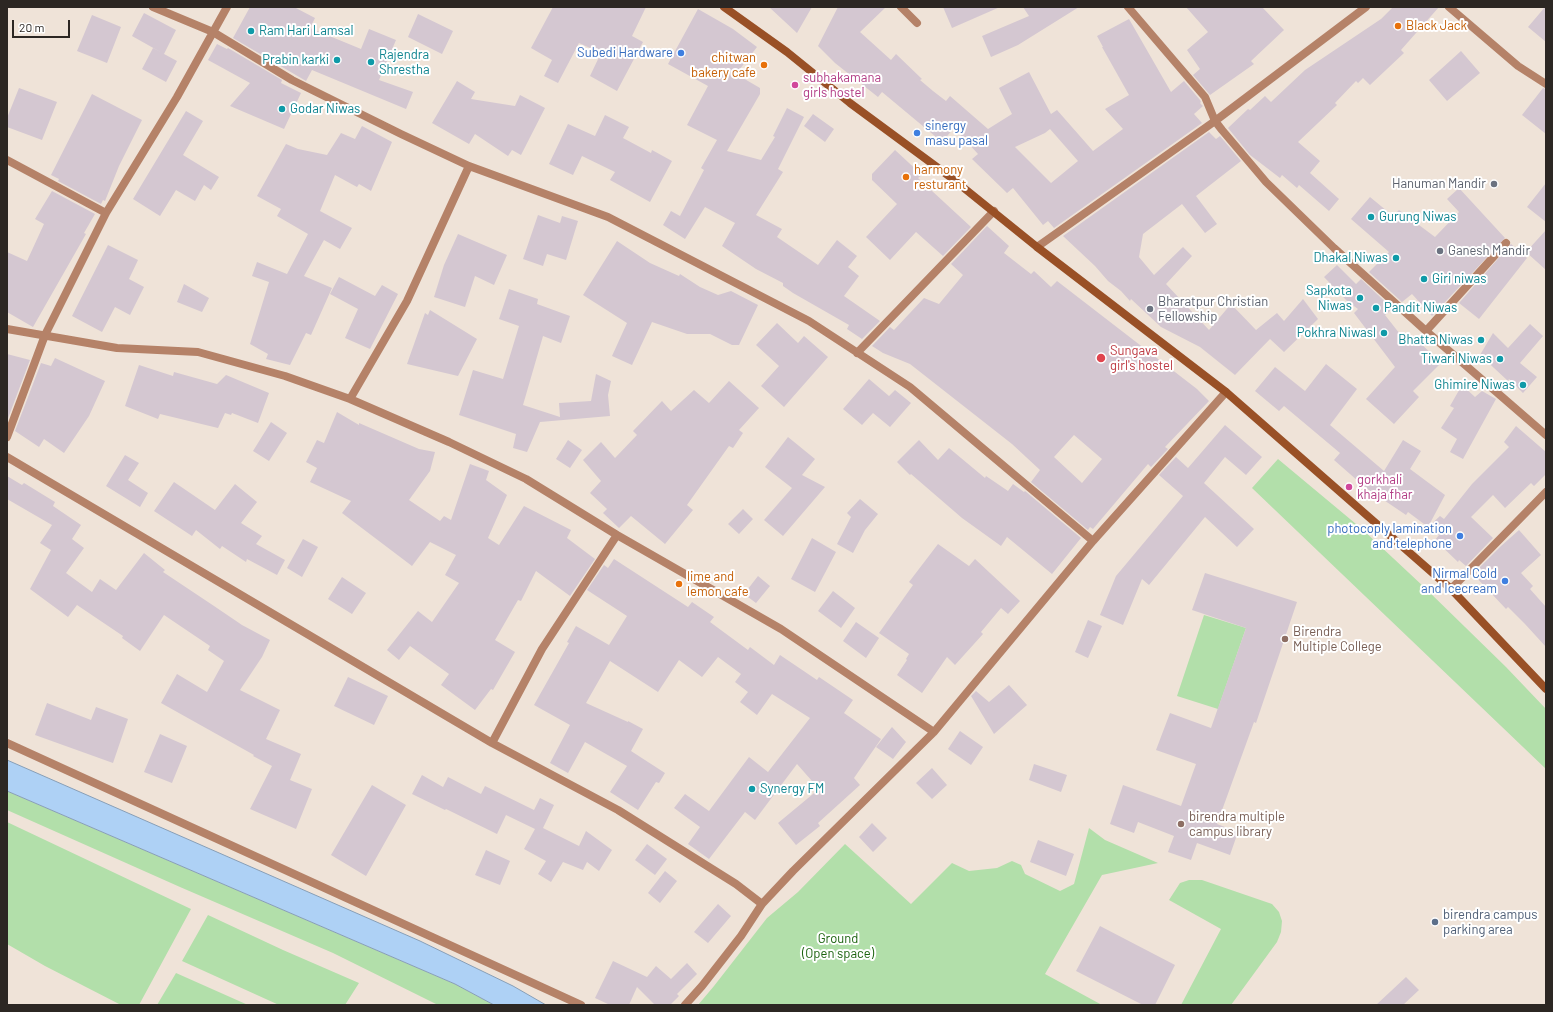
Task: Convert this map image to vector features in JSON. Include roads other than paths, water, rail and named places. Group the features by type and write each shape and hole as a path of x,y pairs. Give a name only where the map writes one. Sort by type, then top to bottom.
{"street":[{"path":"153,7 213,32 292,80 401,134 469,166 608,217 809,321 910,387 1093,541"},
{"path":"7,436 45,335 106,213 177,97 227,7"},
{"path":"724,7 787,52 850,103 949,176 994,211 1037,248 1226,392 1451,589 1546,689"},
{"path":"901,7 917,23"},
{"path":"1128,7 1205,97 1215,121 1266,182 1334,248 1426,331 1546,435"},
{"path":"1037,248 1215,121 1366,7"},
{"path":"1449,7 1518,66 1546,84"},
{"path":"7,160 106,213"},
{"path":"350,399 407,301 469,166"},
{"path":"857,353 994,211"},
{"path":"1426,331 1506,243"},
{"path":"7,329 117,348 198,352 285,376 350,399 449,442 526,478 617,535 781,629 934,732"},
{"path":"685,1005 702,986 741,936 762,904 793,871 934,732 1093,541 1226,392"},
{"path":"7,457 492,743 618,810 736,884 762,904"},
{"path":"1451,589 1546,492"},
{"path":"492,743 542,649 617,535"},
{"path":"7,742 581,1005"}],"water":[{"path":"7,760 420,941 513,986 546,1005 494,1005 455,984 7,791"}],"place":[{"name":"Black Jack","path":"1398,26"},
{"name":"Ram Hari Lamsal","path":"251,31"},
{"name":"Subedi Hardware","path":"681,53"},
{"name":"Prabin karki","path":"337,60"},
{"name":"Rajendra Shrestha","path":"371,62"},
{"name":"chitwan bakery cafe","path":"764,65"},
{"name":"subhakamana girls hostel","path":"795,85"},
{"name":"Godar Niwas","path":"282,109"},
{"name":"sinergy masu pasal","path":"917,133"},
{"name":"harmony resturant","path":"906,177"},
{"name":"Hanuman Mandir","path":"1494,184"},
{"name":"Gurung Niwas","path":"1371,217"},
{"name":"Ganesh Mandir","path":"1440,251"},
{"name":"Dhakal Niwas","path":"1396,258"},
{"name":"Giri niwas","path":"1424,279"},
{"name":"Sapkota Niwas","path":"1360,298"},
{"name":"Pandit Niwas","path":"1376,308"},
{"name":"Bharatpur Christian Fellowship","path":"1150,309"},
{"name":"Pokhra Niwasl","path":"1384,333"},
{"name":"Bhatta Niwas","path":"1481,340"},
{"name":"Sungava girl's hostel","path":"1101,358"},
{"name":"Tiwari Niwas","path":"1500,359"},
{"name":"Ghimire Niwas","path":"1523,385"},
{"name":"gorkhali khaja fhar","path":"1349,487"},
{"name":"photocoply lamination and telephone","path":"1460,536"},
{"name":"Nirmal Cold and Icecream","path":"1505,581"},
{"name":"lime and lemon cafe","path":"679,584"},
{"name":"Birendra Multiple College","path":"1285,639"},
{"name":"Synergy FM","path":"752,789"},
{"name":"birendra multiple campus library","path":"1181,824"},
{"name":"birendra campus parking area","path":"1435,922"}],"park label":[{"name":"Ground (Open space)","path":"838,946"}]}
